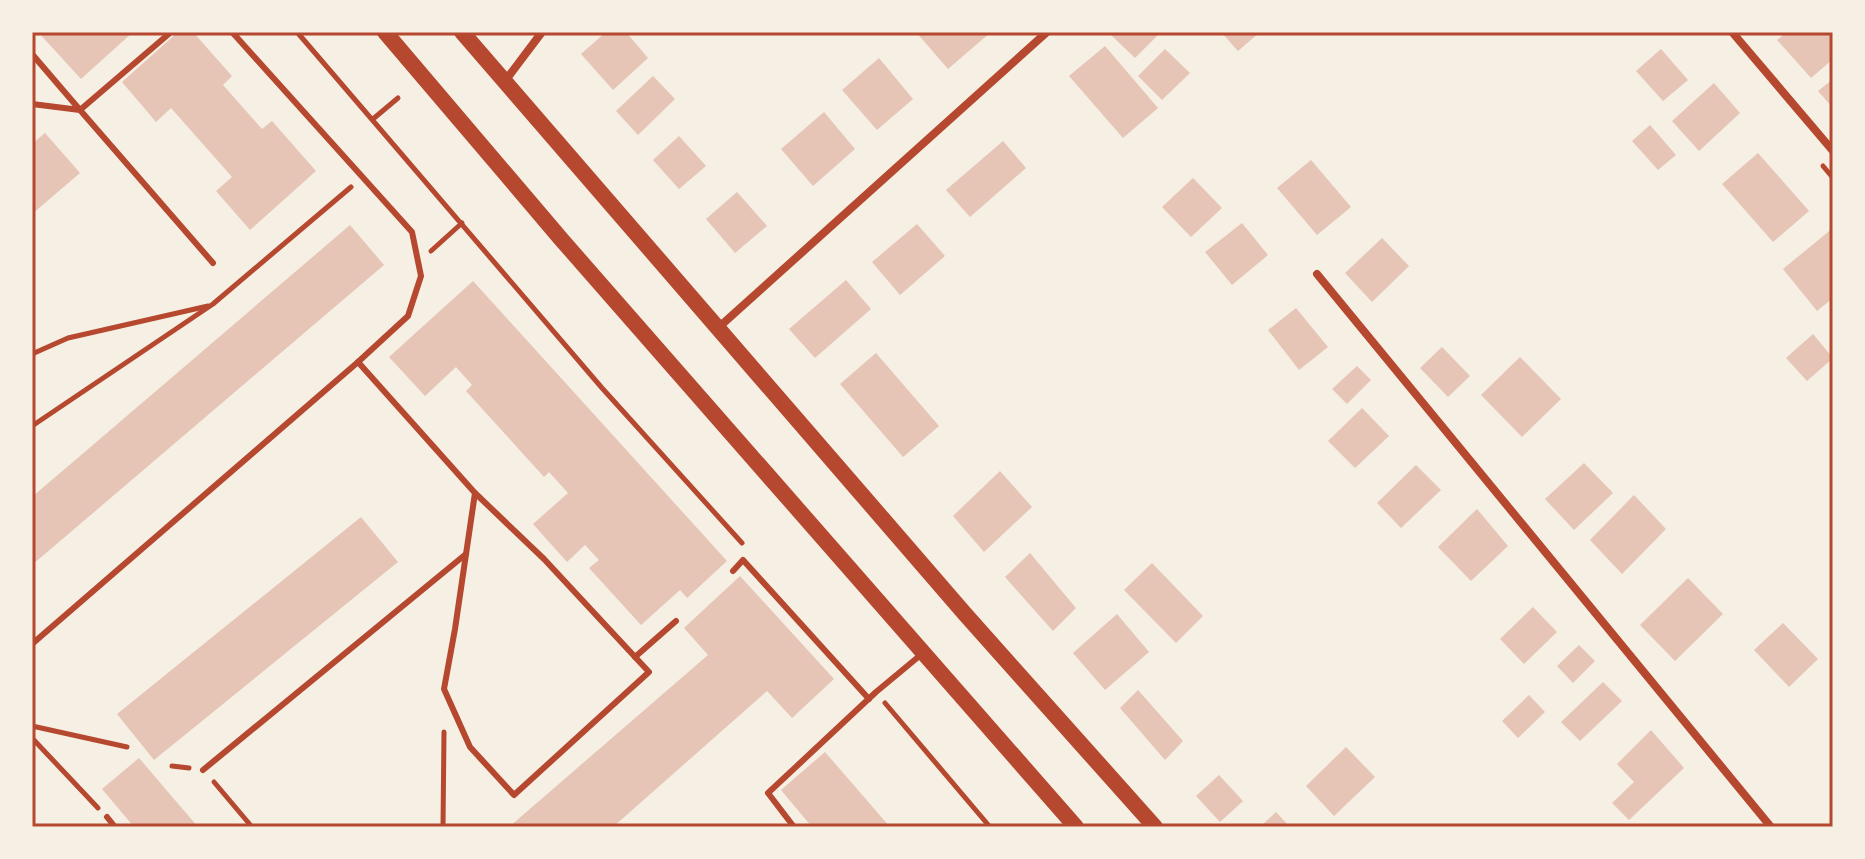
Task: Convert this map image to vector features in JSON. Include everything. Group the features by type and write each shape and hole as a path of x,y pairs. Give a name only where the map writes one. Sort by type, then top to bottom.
{"main road":[{"path":"385,32 561,239 1076,827"},
{"path":"462,32 965,614 1155,827"}],"street":[{"path":"505,81 542,32"},
{"path":"718,328 1047,32"},
{"path":"1732,32 1833,151"},
{"path":"1317,274 1771,827"}],"lane":[{"path":"32,104 80,110 171,32"},
{"path":"32,644 408,316 421,276 412,232 232,32"},
{"path":"32,54 213,263"},
{"path":"358,362 475,493 544,559 649,672 514,795 470,747 444,689 475,493"},
{"path":"203,770 466,554"},
{"path":"733,571 743,560 869,699"},
{"path":"635,657 676,621"},
{"path":"794,827 768,793 923,653"},
{"path":"107,817 115,827"}],"path":[{"path":"297,32 602,388 747,548"},
{"path":"373,119 398,98"},
{"path":"32,426 213,304 363,176"},
{"path":"419,263 462,223"},
{"path":"32,354 68,338 213,304"},
{"path":"443,827 444,689"},
{"path":"32,726 127,747"},
{"path":"32,738 107,817"},
{"path":"203,770 252,827"}],"building":[{"path":"38,32 133,32 81,79"},
{"path":"178,32 193,32 232,76 223,85 262,129 272,121 316,171 250,230 216,191 232,177 171,108 156,122 122,82"},
{"path":"606,32 626,32 648,58 613,90 581,54"},
{"path":"916,32 991,32 948,69"},
{"path":"1113,32 1161,32 1135,58 1111,35"},
{"path":"1221,32 1260,32 1238,51"},
{"path":"1787,32 1833,32 1833,59 1811,78 1777,40"},
{"path":"1105,46 1158,108 1123,138 1069,76"},
{"path":"1165,49 1190,73 1162,100 1138,76"},
{"path":"1661,49 1688,80 1663,101 1636,71"},
{"path":"879,58 913,99 877,130 842,90"},
{"path":"653,76 675,99 638,135 616,111"},
{"path":"1833,79 1833,108 1818,91"},
{"path":"1714,83 1740,113 1699,151 1672,121"},
{"path":"824,112 855,149 813,186 781,149"},
{"path":"1650,125 1676,155 1658,170 1632,141"},
{"path":"45,133 80,173 32,214 32,144"},
{"path":"679,136 706,166 679,189 653,160"},
{"path":"1003,141 1026,168 970,217 946,190"},
{"path":"1758,153 1809,211 1773,242 1722,184"},
{"path":"1311,160 1351,207 1317,235 1277,188"},
{"path":"1193,178 1222,208 1191,237 1162,207"},
{"path":"737,192 767,226 735,253 706,219"},
{"path":"1242,223 1268,255 1232,285 1205,252"},
{"path":"917,224 945,256 900,295 872,262"},
{"path":"350,225 384,265 32,565 32,497"},
{"path":"1833,228 1833,298 1817,311 1783,269"},
{"path":"1382,238 1409,266 1372,302 1345,273"},
{"path":"846,280 871,309 815,358 789,329"},
{"path":"473,281 727,561 687,598 680,590 641,625 589,568 599,560 585,545 567,562 533,524 568,493 549,472 544,477 466,391 472,385 456,367 425,396 389,357"},
{"path":"1296,308 1328,347 1299,370 1268,330"},
{"path":"1813,334 1833,358 1807,381 1786,358"},
{"path":"1442,347 1470,376 1448,397 1420,368"},
{"path":"876,353 939,426 903,457 840,384"},
{"path":"1520,357 1561,399 1522,437 1481,395"},
{"path":"1357,366 1371,380 1347,404 1332,389"},
{"path":"1362,408 1389,436 1355,468 1328,441"},
{"path":"1584,463 1613,493 1574,530 1545,499"},
{"path":"1416,465 1441,490 1401,528 1377,503"},
{"path":"1000,471 1032,507 984,552 953,516"},
{"path":"1634,495 1666,529 1622,574 1590,540"},
{"path":"1477,509 1508,546 1471,581 1438,547"},
{"path":"361,517 398,562 154,760 117,714"},
{"path":"1030,553 1076,608 1053,631 1005,577"},
{"path":"1152,563 1203,616 1176,643 1124,590"},
{"path":"740,576 834,679 792,718 767,691 613,827 509,827 708,655 684,628"},
{"path":"1688,578 1723,614 1675,661 1640,625"},
{"path":"1533,607 1557,632 1524,664 1500,639"},
{"path":"1117,614 1149,652 1105,690 1073,653"},
{"path":"1783,623 1818,659 1789,687 1754,650"},
{"path":"1579,645 1595,661 1573,683 1557,666"},
{"path":"1603,682 1622,701 1580,741 1561,722"},
{"path":"1138,690 1183,741 1165,760 1120,708"},
{"path":"1529,695 1545,712 1518,738 1502,721"},
{"path":"1651,730 1684,768 1629,820 1612,803 1634,782 1617,764"},
{"path":"1346,747 1375,777 1334,816 1306,786"},
{"path":"825,752 890,827 812,827 781,790"},
{"path":"139,758 198,827 134,827 102,789"},
{"path":"1219,775 1243,801 1220,822 1196,796"},
{"path":"1276,812 1290,827 1260,827"}]}
